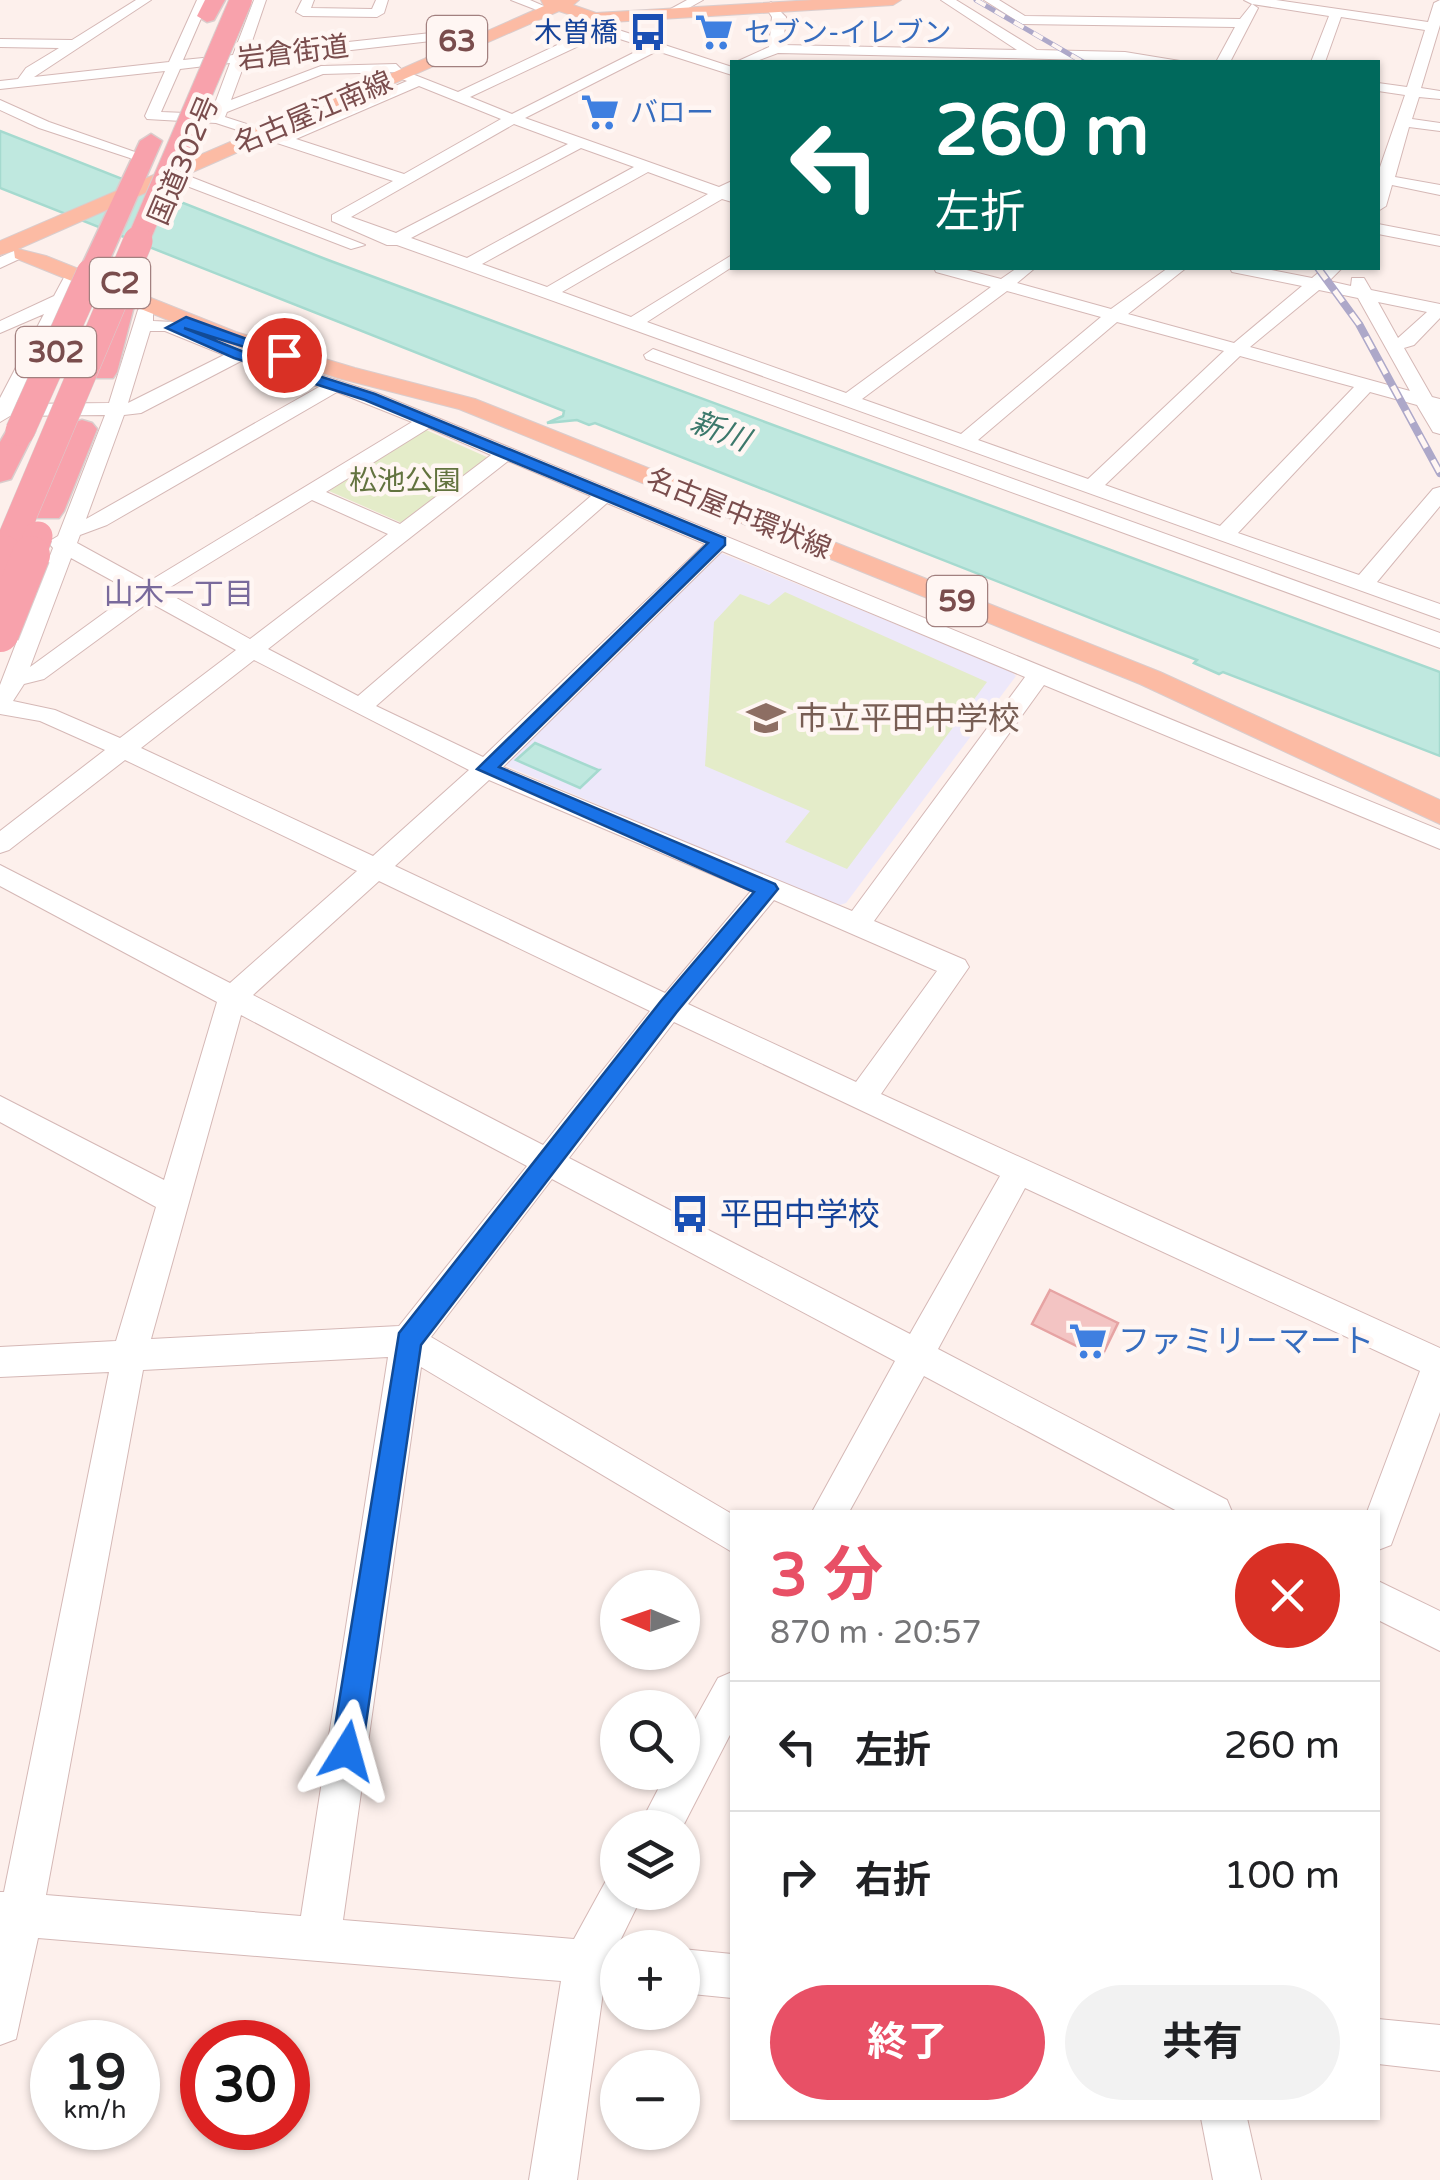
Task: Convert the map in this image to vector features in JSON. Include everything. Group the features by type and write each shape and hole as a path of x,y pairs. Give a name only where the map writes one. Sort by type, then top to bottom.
{"highway":[{"name":"国道302号","path":"0,597 136,295 182,163 226,4"},
{"name":"国道302号","path":"5,424 44,380 129,179 226,4"},
{"name":"C2","path":"0,500 226,4"},
{"name":"C2","path":"0,566 226,4"},
{"path":"0,473 5,424"},
{"path":"0,633 65,528 76,429"}],"main road":[{"path":"551,4 593,23 673,12 894,0"},
{"name":"名古屋江南線","path":"405,74 466,37 551,4"},
{"name":"名古屋江南線","path":"17,235 129,179 262,133 405,74 551,4"},
{"name":"名古屋中環状線","path":"17,235 90,266 180,324 319,366 467,404 1150,678 1440,813"},
{"path":"136,295 467,404"}],"street":[{"path":"22,82 31,71 145,0"},
{"path":"219,114 260,0"},
{"path":"308,0 304,12 377,13 382,0"},
{"path":"518,0 551,4"},
{"path":"673,12 696,0"},
{"path":"947,0 1028,58"},
{"path":"990,0 1022,20 1244,23"},
{"path":"1224,60 1252,1 1432,27"},
{"path":"1440,3 1404,122 1382,179 1440,190"},
{"path":"226,4 173,66 150,114 219,114 322,70 405,74 513,119 728,192"},
{"path":"772,6 779,17 776,49"},
{"path":"1319,60 1336,13"},
{"path":"748,60 776,49 1123,59 1118,22"},
{"path":"593,23 730,67"},
{"path":"458,97 593,23 730,67"},
{"name":"岩倉街道","path":"0,85 440,36 466,37"},
{"path":"0,43 78,44"},
{"path":"657,46 513,119 338,218 464,266 542,307 630,325 1440,612"},
{"path":"852,50 886,60"},
{"path":"1380,88 1440,95"},
{"path":"0,104 44,125 129,179"},
{"path":"219,114 262,133 404,179"},
{"path":"1404,122 1440,127"},
{"path":"393,240 582,142"},
{"path":"182,163 185,180 500,298"},
{"path":"464,266 648,166"},
{"path":"542,307 728,192"},
{"path":"1380,229 1440,241"},
{"path":"0,263 17,235"},
{"path":"1380,238 1440,250"},
{"path":"630,325 730,261"},
{"path":"5,424 61,299 90,266"},
{"path":"949,270 1432,403"},
{"path":"847,401 1025,270"},
{"path":"1097,517 1095,508 965,451 1112,317 1175,270"},
{"path":"1248,270 1439,309"},
{"path":"1091,488 1238,349 1332,270"},
{"path":"1349,270 1393,346 1432,403 1440,428"},
{"path":"136,295 117,409 65,528 2,712 46,715 124,750 861,1098 1440,1364 1380,1527"},
{"path":"0,328 61,299"},
{"path":"1393,346 1408,342 1439,309"},
{"path":"180,324 239,355 334,386 506,452 603,496 1440,840"},
{"path":"638,350 1440,641"},
{"path":"5,424 134,409 239,355"},
{"path":"1223,536 1366,385"},
{"path":"65,528 110,516 334,386"},
{"path":"14,679 36,674 151,590 427,421"},
{"path":"0,844 506,452"},
{"path":"310,492 403,534"},
{"path":"1363,584 1440,493"},
{"path":"360,706 603,496"},
{"path":"65,528 151,590 252,650 486,769 955,967 861,1098"},
{"path":"0,2024 11,1913 129,1354 232,998 486,769 719,542"},
{"path":"1183,548 1440,630"},
{"path":"858,923 1038,676"},
{"path":"0,874 1210,1510"},
{"path":"319,1938 408,1341 669,1007 768,889"},
{"path":"0,1108 174,1201"},
{"path":"831,1510 1020,1170"},
{"path":"0,1362 408,1341 730,1533"},
{"path":"1380,1601 1440,1632"},
{"path":"669,1810 730,1696"},
{"path":"11,1913 600,1963"},
{"path":"553,2180 600,1972"},
{"path":"700,1973 730,1976"},
{"path":"1380,2042 1440,2048"},
{"path":"1224,2120 1236,2180"}],"shaded area":[{"name":"市立平田中学校","path":"721,553 1016,676 846,903 837,906 507,766 503,759"}],"green space":[{"name":"松池公園","path":"424,429 489,458 402,523 329,491"},
{"path":"785,592 987,682 847,869 785,842 810,811 705,766 714,622 740,594 769,605"}],"water":[{"name":"新川","path":"0,131 328,260 1440,672 1440,756 1223,672 1219,674 1194,663 1197,660 595,423 547,423 563,416 564,411 0,188"},
{"path":"535,743 599,770 580,788 516,760"}],"building":[{"name":"ファミリーマート","path":"1050,1290 1118,1323 1101,1358 1032,1324"}],"railway":[{"path":"976,0 1080,60"},
{"path":"1319,270 1359,324 1440,473"}],"place":[{"name":"木曽橋","path":"648,32"},
{"name":"セブン-イレブン","path":"714,32"},
{"name":"バロー","path":"600,112"},
{"name":"市立平田中学校","path":"766,718"},
{"name":"平田中学校","path":"690,1214"},
{"name":"ファミリーマート","path":"1088,1341"}],"district":[{"name":"山木一丁目","path":"179,594"}],"route":[{"path":"284,355 186,321 173,328 239,355 370,397 719,542 486,769 768,889 669,1007 408,1341 347,1751"}]}
